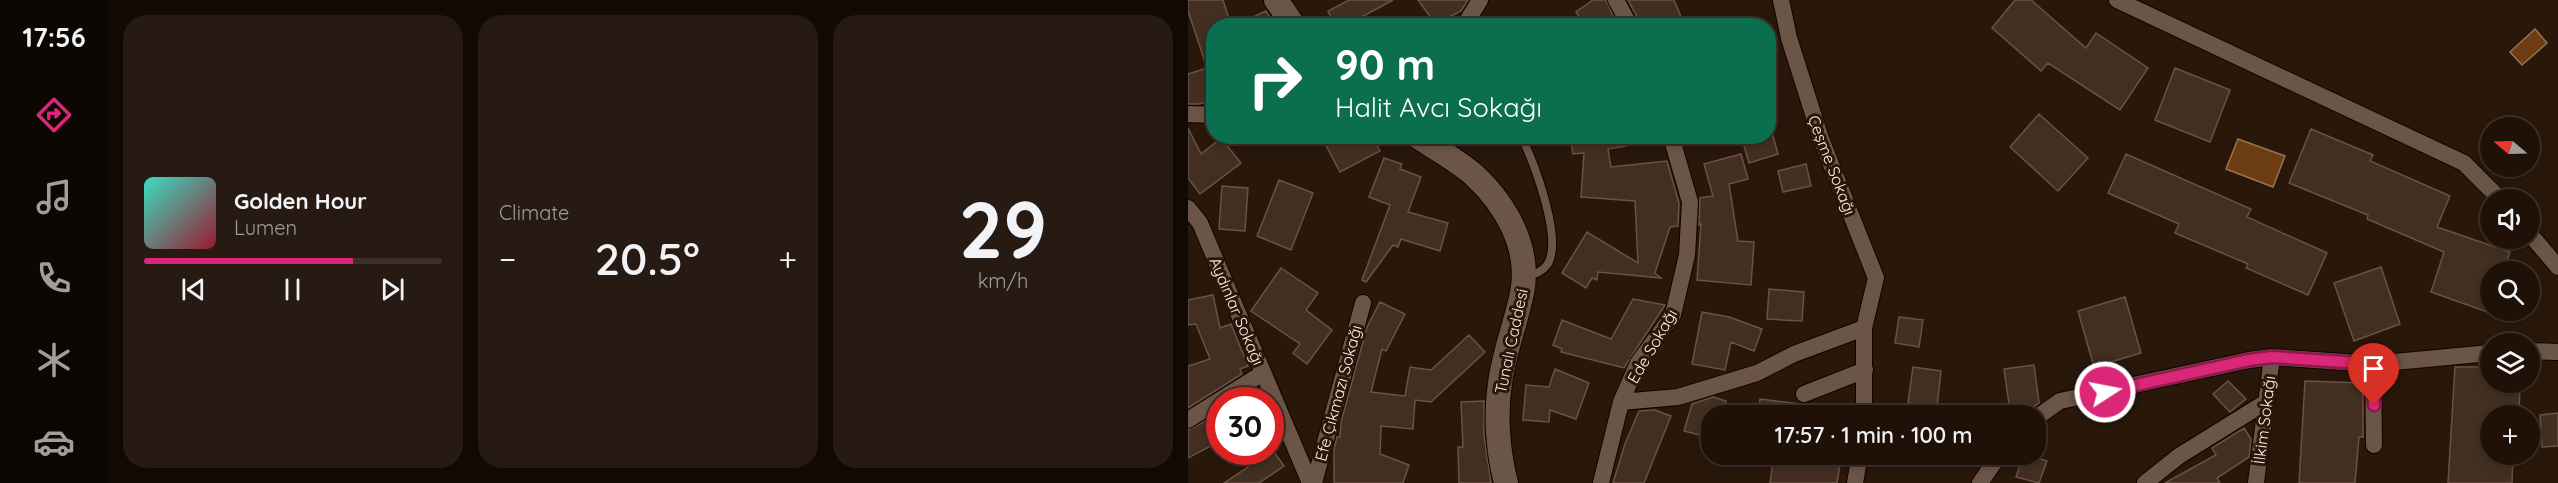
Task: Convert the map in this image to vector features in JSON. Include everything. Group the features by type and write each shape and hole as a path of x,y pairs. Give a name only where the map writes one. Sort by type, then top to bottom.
{"main road":[{"path":"1276,0 1288,18"},
{"name":"Tunalı Caddesi","path":"1429,144 1472,174 1491,192 1514,229 1521,247 1522,292 1500,383 1498,412 1500,450 1506,483"}],"street":[{"path":"1469,18 1480,0"},
{"path":"1616,0 1626,18"},
{"name":"Çeşme Sokağı","path":"1781,0 1792,49 1821,139 1876,278 1864,328 1864,405"},
{"path":"2117,0 2464,163 2490,189"},
{"path":"1188,114 1206,115"},
{"name":"Ede Sokağı","path":"1601,483 1621,402 1638,363 1673,315 1687,255 1690,202 1673,144"},
{"name":"Aydınlar Sokağı","path":"1188,208 1200,223 1312,483"},
{"path":"2540,245 2558,267"},
{"name":"Efe Çıkmazı Sokağı","path":"1312,483 1363,303"},
{"path":"1621,402 1678,397 1757,373 1794,354 1864,328"},
{"path":"2540,351 2558,352"},
{"path":"2046,411 2060,401 2249,360 2272,357 2373,364 2480,354"},
{"name":"İlkim Sokağı","path":"2256,483 2272,357"},
{"path":"2373,364 2374,445"},
{"path":"1804,394 1865,370"},
{"path":"1188,420 1263,373"},
{"path":"2145,483 2179,456 2266,402"},
{"path":"1855,483 1858,465"},
{"path":"1980,483 1992,465"}],"lane":[{"path":"1523,277 1536,274 1548,264 1552,255 1546,201 1524,144"}],"shaded area":[{"path":"2535,29 2547,43 2522,65 2510,52"},
{"path":"2238,139 2285,156 2273,187 2226,169"}],"building":[{"path":"1188,0 1223,0 1229,18 1206,18 1206,65 1188,11"},
{"path":"1349,0 1393,0 1360,18 1331,18 1328,11"},
{"path":"1418,0 1468,0 1461,11 1451,16 1453,18 1431,18"},
{"path":"1593,0 1606,0 1614,18 1580,18 1576,12"},
{"path":"1628,0 1674,0 1682,18 1638,18"},
{"path":"2015,0 2031,0 2086,48 2096,33 2148,68 2120,110 2048,63 2041,71 1992,28"},
{"path":"1266,11 1271,18 1251,18"},
{"path":"1206,68 1206,102 1188,104 1188,74"},
{"path":"2175,68 2230,90 2210,142 2155,120"},
{"path":"2039,114 2088,158 2058,191 2010,147"},
{"path":"1188,128 1201,154 1214,144 1226,144 1241,163 1200,194 1188,178"},
{"path":"2311,129 2373,155 2370,161 2450,196 2437,227 2480,242 2480,249 2501,249 2510,252 2507,261 2480,261 2480,309 2431,292 2444,252 2367,219 2368,215 2289,183"},
{"path":"1325,144 1376,144 1380,151 1340,172"},
{"path":"1571,144 1626,144 1626,146 1608,149 1611,167 1667,161 1679,203 1678,226 1670,227 1655,273 1661,278 1598,272 1597,280 1592,278 1586,288 1562,273 1587,232 1638,263 1635,201 1581,197 1584,153 1573,154"},
{"path":"1743,144 1775,144 1778,154 1749,163"},
{"path":"1741,154 1748,179 1729,184 1738,241 1754,242 1751,285 1697,280 1701,224 1699,225 1700,198 1713,196 1704,164"},
{"path":"2126,154 2251,209 2247,217 2327,253 2308,295 2246,268 2248,264 2175,233 2179,224 2108,193"},
{"path":"1384,158 1402,164 1400,169 1421,177 1408,212 1448,223 1440,251 1401,239 1398,247 1393,245 1366,282 1362,280 1390,205 1369,197"},
{"path":"1806,164 1811,186 1783,192 1778,171"},
{"path":"1279,180 1313,193 1291,250 1257,236"},
{"path":"1222,186 1248,188 1245,231 1219,229"},
{"path":"2381,267 2400,324 2354,341 2334,283"},
{"path":"1281,268 1318,293 1306,310 1332,330 1307,364 1293,353 1300,344 1251,311"},
{"path":"1769,289 1804,292 1802,321 1767,319"},
{"path":"1213,295 1220,328 1231,324 1248,366 1240,369 1242,374 1221,387 1206,387 1206,397 1188,408 1188,366 1210,359 1196,324 1188,325 1188,300"},
{"path":"2125,297 2141,353 2094,367 2078,311"},
{"path":"1633,299 1665,305 1624,368 1561,352 1562,349 1553,345 1562,320 1611,339"},
{"path":"1380,302 1405,314 1386,351 1382,349 1371,392 1405,396 1410,367 1431,370 1469,335 1485,352 1431,402 1415,400 1413,429 1381,426 1380,454 1409,465 1403,483 1334,483 1334,449 1337,437 1340,437 1341,422 1367,327"},
{"path":"1702,312 1729,317 1762,329 1754,351 1731,342 1725,370 1692,364"},
{"path":"1899,317 1923,320 1919,347 1895,343"},
{"path":"2034,365 2039,403 2036,405 2009,405 2004,369"},
{"path":"1913,367 1941,371 1937,405 1908,403"},
{"path":"2455,367 2480,367 2480,393 2520,393 2519,405 2480,405 2480,465 2513,465 2512,483 2448,483"},
{"path":"1555,369 1589,383 1576,419 1550,410 1549,422 1523,420 1526,385 1549,387"},
{"path":"2228,381 2246,399 2230,412 2213,394"},
{"path":"2305,381 2363,383 2363,437 2359,437 2355,483 2299,483"},
{"path":"1713,397 1726,401 1725,405 1701,405 1701,435 1684,431 1692,404"},
{"path":"1760,399 1809,405 1759,405"},
{"path":"1484,401 1484,435 1491,483 1459,483 1458,447 1463,447 1461,402"},
{"path":"1655,410 1671,416 1644,483 1613,483 1625,444 1639,411"},
{"path":"2558,413 2558,446 2542,447 2540,415"},
{"path":"1206,420 1206,448 1188,458 1188,430"},
{"path":"2244,428 2251,439 2249,457 2217,478 2220,483 2165,483 2216,455 2212,448"},
{"path":"1247,465 1284,466 1259,483 1224,483 1248,467"},
{"path":"1772,465 1840,465 1837,483 1770,483"},
{"path":"2020,465 2046,465 2039,483 2016,477"}],"route":[{"path":"2105,392 2272,357 2373,364 2374,405"}]}
